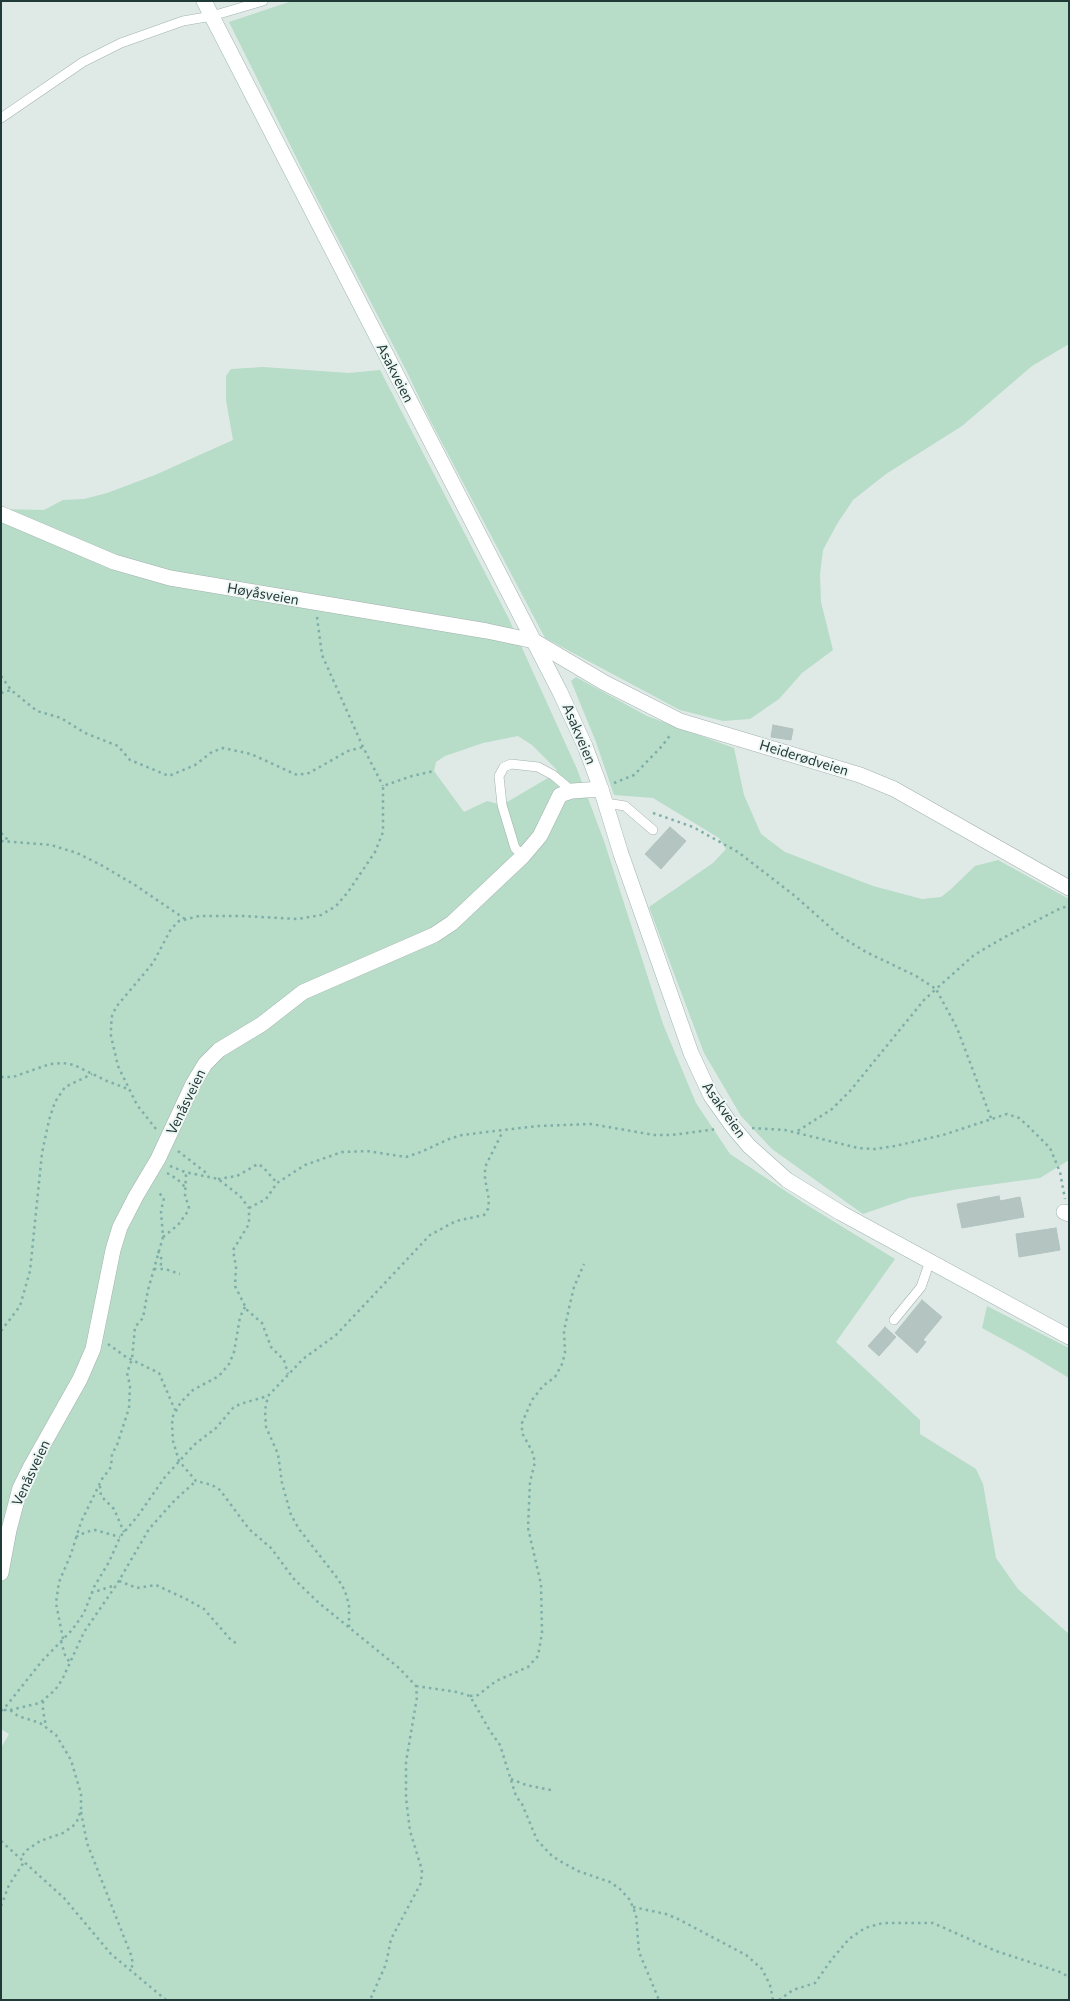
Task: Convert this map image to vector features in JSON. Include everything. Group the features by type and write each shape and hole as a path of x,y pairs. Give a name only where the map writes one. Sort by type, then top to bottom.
{"street":[{"name":"Asakveien","path":"204,1 574,721 603,796 621,854 691,1053 711,1096 733,1128 764,1161 787,1180 840,1213 1069,1337"},
{"name":"Høyåsveien","path":"1,514 114,562 170,578 315,604 487,631 534,641"},
{"name":"Heiderødveien","path":"534,641 605,683 680,721 860,775 894,789 1069,888"},
{"path":"572,791 603,796"},
{"name":"Venåsveien","path":"1,1573 8,1530 20,1488 80,1379 96,1336 116,1238 144,1182 157,1162 198,1074 205,1064 219,1050 262,1024 303,992 434,935 452,924 523,856 540,836 560,796 572,791"}],"lane":[{"path":"1,118 83,62 121,43 183,21 212,16 263,1"},
{"path":"523,856 515,848 502,805 499,776 504,767 511,764 538,767 553,775 572,791"},
{"path":"603,796 625,806 653,830"},
{"path":"894,1320 921,1287 930,1262"}],"path":[{"path":"210,1176 167,1140 150,1122 128,1089 118,1066 114,1050 111,1036 112,1016 116,1007 153,964 172,929 185,919 199,916 243,916 298,919 320,915 336,906 364,872 382,839 384,786 362,747 322,655 315,604"},
{"path":"1,676 11,690 37,711 61,718 85,733 118,746 130,760 169,776 195,765 212,752 223,748 251,754 297,775 309,773 348,751 362,747"},
{"path":"1,693 11,690"},
{"path":"603,796 634,774 662,746 680,721"},
{"path":"384,786 412,776 434,771"},
{"path":"652,813 693,827 738,852 795,896 846,940 866,952 909,972 936,989 957,1028 991,1118"},
{"path":"1,833 10,842"},
{"path":"1,841 51,845 77,854 102,865 135,884 185,919"},
{"path":"796,1133 832,1109 850,1091 924,1000 974,955 1061,908 1069,906"},
{"path":"1,1077 23,1075 56,1063 74,1065 128,1089"},
{"path":"1,1331 20,1306 30,1271 42,1153 55,1102 65,1087 92,1074"},
{"path":"249,1208 266,1199 277,1183 305,1164 342,1152 367,1151 406,1157 462,1135 537,1126 591,1124 636,1133 672,1135 733,1128 767,1128 858,1148 875,1149 943,1135 1007,1114 1019,1118 1050,1148 1060,1172 1065,1194 1066,1213"},
{"path":"2,1710 42,1660 72,1630 84,1613 91,1593 120,1537 138,1517 158,1485 194,1445 216,1428 233,1408 240,1404 268,1396 303,1359 336,1335 430,1235 456,1221 484,1216 488,1209 489,1200 485,1167 503,1130"},
{"path":"157,1162 186,1172 218,1179 240,1196 249,1208 249,1224 233,1250 236,1266 235,1286 245,1307 262,1323 271,1347 284,1360 288,1375"},
{"path":"157,1162 185,1187"},
{"path":"218,1179 232,1178 243,1174 258,1164 277,1183"},
{"path":"163,1237 178,1225 188,1211 189,1206 185,1197 186,1172"},
{"path":"70,1663 65,1655 56,1603 60,1577 71,1554 81,1522 111,1467 112,1454 117,1445 127,1413 130,1386 127,1373 132,1359 135,1327 143,1318 163,1237 161,1211 164,1200 163,1195 144,1182"},
{"path":"158,1251 162,1263 159,1268"},
{"path":"245,1307 240,1317 234,1352 229,1364 219,1376 193,1390 175,1411 172,1419 172,1430 180,1461 196,1481 212,1485 220,1490 244,1524 257,1538 271,1548 294,1579 319,1603 399,1668 416,1686 470,1696 478,1695 496,1681 528,1667 538,1656 542,1633 541,1584 528,1528 530,1482 535,1462 532,1451 522,1432 522,1423 532,1400 543,1386 555,1377 562,1364 565,1352 564,1331 569,1308 574,1287 584,1264"},
{"path":"154,1270 159,1268 180,1274"},
{"path":"96,1336 126,1357 159,1373 172,1399 175,1411"},
{"path":"268,1396 265,1410 266,1427 278,1454 282,1483 291,1515 299,1529 345,1590 349,1605 349,1627"},
{"path":"2,1710 35,1705 43,1701 59,1685 84,1632 118,1583 149,1529 175,1500 196,1481"},
{"path":"100,1485 101,1496 114,1510 124,1532"},
{"path":"76,1537 95,1530 120,1537"},
{"path":"91,1593 118,1583 137,1588 156,1585 204,1609 231,1640 239,1645"},
{"path":"370,2000 386,1964 391,1940 421,1883 422,1870 410,1831 406,1798 406,1762 417,1697 416,1686"},
{"path":"476,1704 478,1695"},
{"path":"470,1696 484,1722 500,1745 510,1778 534,1836 550,1854 578,1871 610,1882 620,1889 633,1907 639,1952 659,2000"},
{"path":"43,1701 46,1728"},
{"path":"10,1710 18,1716 32,1720 56,1735 71,1760 80,1788 81,1810 87,1843 131,1955 133,1964 130,1971"},
{"path":"510,1778 516,1782 551,1790"},
{"path":"20,1858 27,1850 40,1841 63,1833 73,1826 81,1810"},
{"path":"1,1841 64,1898 111,1954 166,2000"},
{"path":"1,1906 9,1885 24,1862"},
{"path":"633,1907 660,1912 678,1919 723,1945 746,1955 762,1969 770,1985 774,2000"},
{"path":"779,2000 793,1990 815,1983 849,1939 865,1928 883,1923 932,1922 996,1951 1060,1972 1069,1977"}],"green space":[{"path":"292,1 1069,1 1069,344 1032,366 962,426 886,474 853,500 823,550 820,574 821,602 833,650 802,673 779,699 750,719 723,721 680,710 545,638 430,420 229,22"},
{"path":"263,367 349,373 380,370 508,617 577,769 604,841 663,1024 696,1103 730,1154 802,1202 895,1259 836,1342 920,1420 920,1434 976,1469 983,1484 996,1558 1018,1589 1069,1634 1069,2000 1,2000 1,1748 9,1734 1,1729 1,509 44,510 63,500 84,499 107,493 155,475 233,440 226,400 226,376 231,369","holes":["518,736 532,745 557,770 553,775 502,805 487,801 464,812 434,771 436,762 445,756 483,743"]},
{"path":"576,677 647,716 734,748 744,795 761,834 785,852 873,886 922,899 941,897 975,866 998,860 1069,899 1069,1160 1040,1178 909,1198 863,1214 772,1149 741,1116 704,1053 649,907 713,863 726,849 719,838 653,798 614,795 596,742 571,681"},
{"path":"987,1306 1069,1348 1069,1378 982,1328"}],"building":[{"path":"773,725 793,729 791,740 771,737"},
{"path":"670,827 686,841 661,869 645,854"},
{"path":"999,1196 1000,1201 1020,1197 1024,1217 962,1228 957,1204"},
{"path":"1056,1228 1060,1250 1019,1257 1016,1234"},
{"path":"922,1300 942,1317 923,1340 926,1342 917,1353 895,1333"},
{"path":"885,1327 896,1337 879,1356 868,1346"}]}
